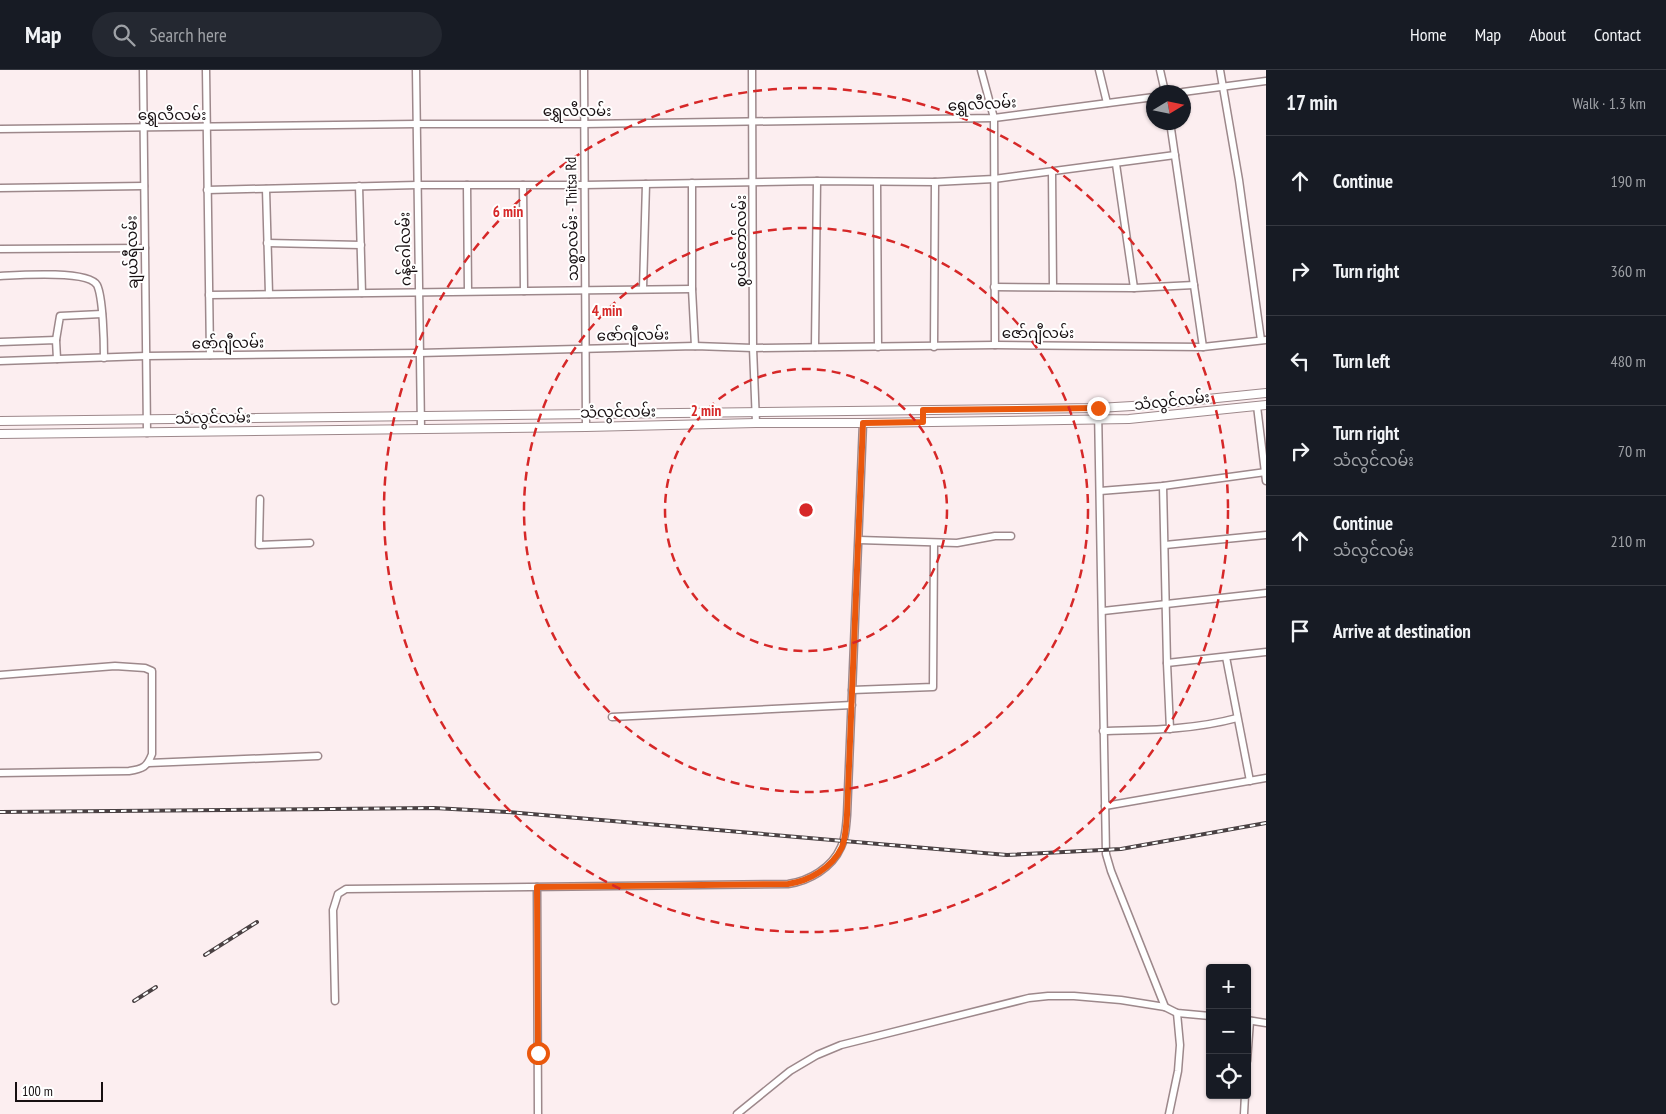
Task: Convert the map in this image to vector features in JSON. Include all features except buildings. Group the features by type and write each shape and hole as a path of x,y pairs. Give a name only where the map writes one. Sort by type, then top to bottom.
{"main road":[{"name":"သံလွင်လမ်း","path":"0,421 1098,408 1149,405 1266,393"},
{"name":"သံလွင်လမ်း","path":"0,434 1098,420 1129,419 1266,405"},
{"path":"923,410 923,422"},
{"path":"285,431 286,418"}],"street":[{"name":"ချယ်ရီလမ်း","path":"143,70 147,433"},
{"path":"206,70 210,355"},
{"name":"ဂန့်ဂေါလမ်း","path":"416,70 420,428"},
{"name":"သစ္စာလမ်း - Thitsa Rd","path":"584,70 586,427"},
{"name":"စွယ်တော်လမ်း","path":"752,70 753,348 756,423"},
{"path":"981,70 994,118 995,346"},
{"path":"1099,70 1107,103"},
{"path":"1160,70 1163,85"},
{"path":"1220,70 1264,340"},
{"path":"1191,91 1266,81"},
{"name":"ရွှေလီလမ်း","path":"0,129 994,118 1146,98"},
{"path":"1171,130 1203,346"},
{"path":"207,190 417,185 584,185 816,181 936,182 994,179 1175,155"},
{"path":"1116,164 1134,288"},
{"path":"1052,172 1053,287"},
{"path":"816,181 816,347"},
{"path":"877,182 878,347"},
{"path":"934,347 936,182"},
{"path":"692,183 692,289 695,346"},
{"path":"644,289 646,184"},
{"path":"467,185 468,292"},
{"path":"523,185 524,291"},
{"path":"0,188 144,186"},
{"path":"359,186 362,293"},
{"path":"266,189 269,294"},
{"path":"268,243 361,245"},
{"path":"0,249 145,248"},
{"path":"0,276 69,275 84,277 93,281 98,286 102,314 104,358"},
{"path":"994,287 1134,288 1194,285"},
{"path":"209,295 692,289"},
{"path":"57,359 56,340 60,316 102,314"},
{"path":"0,342 56,340"},
{"name":"ဇော်ဂျီလမ်း","path":"0,361 146,356 419,353 695,346 753,348 1203,346 1264,340"},
{"path":"1257,406 1266,481"},
{"path":"1098,408 1107,860 1165,1007"},
{"path":"335,1001 333,910 338,894 346,888 788,884 806,880 816,875 833,860 842,846 845,833 863,423"},
{"path":"1100,491 1163,486 1266,472"},
{"path":"1163,486 1170,729"},
{"path":"260,499 259,545 310,543"},
{"path":"1165,545 1266,535"},
{"path":"859,540 957,543 996,536 1011,536"},
{"path":"852,690 933,687 934,543"},
{"path":"1103,610 1266,593"},
{"path":"1167,663 1266,652"},
{"path":"1226,657 1250,781"},
{"path":"0,675 115,666 145,668 152,671 152,754 149,763 140,770 0,773"},
{"path":"612,717 852,705"},
{"path":"1103,731 1170,729 1216,724 1237,718"},
{"path":"149,763 318,756"},
{"path":"1105,806 1266,778"},
{"path":"537,887 538,1114"},
{"path":"737,1114 790,1071 817,1055 841,1045 1029,998 1074,996 1121,1000 1165,1007 1177,1013 1206,1016"},
{"path":"1168,1114 1178,1072 1180,1045 1177,1013"},
{"path":"1251,1020 1266,1023"},
{"path":"1244,1114 1245,1099"}],"railway":[{"path":"0,812 434,808 507,812 1007,855 1121,849 1266,823"},
{"path":"205,955 257,922"},
{"path":"134,1001 156,987"}],"route":[{"path":"538,1053 537,887 788,884 806,880 816,875 833,860 842,846 847,815 863,423 923,422 923,410 1098,408"}]}
